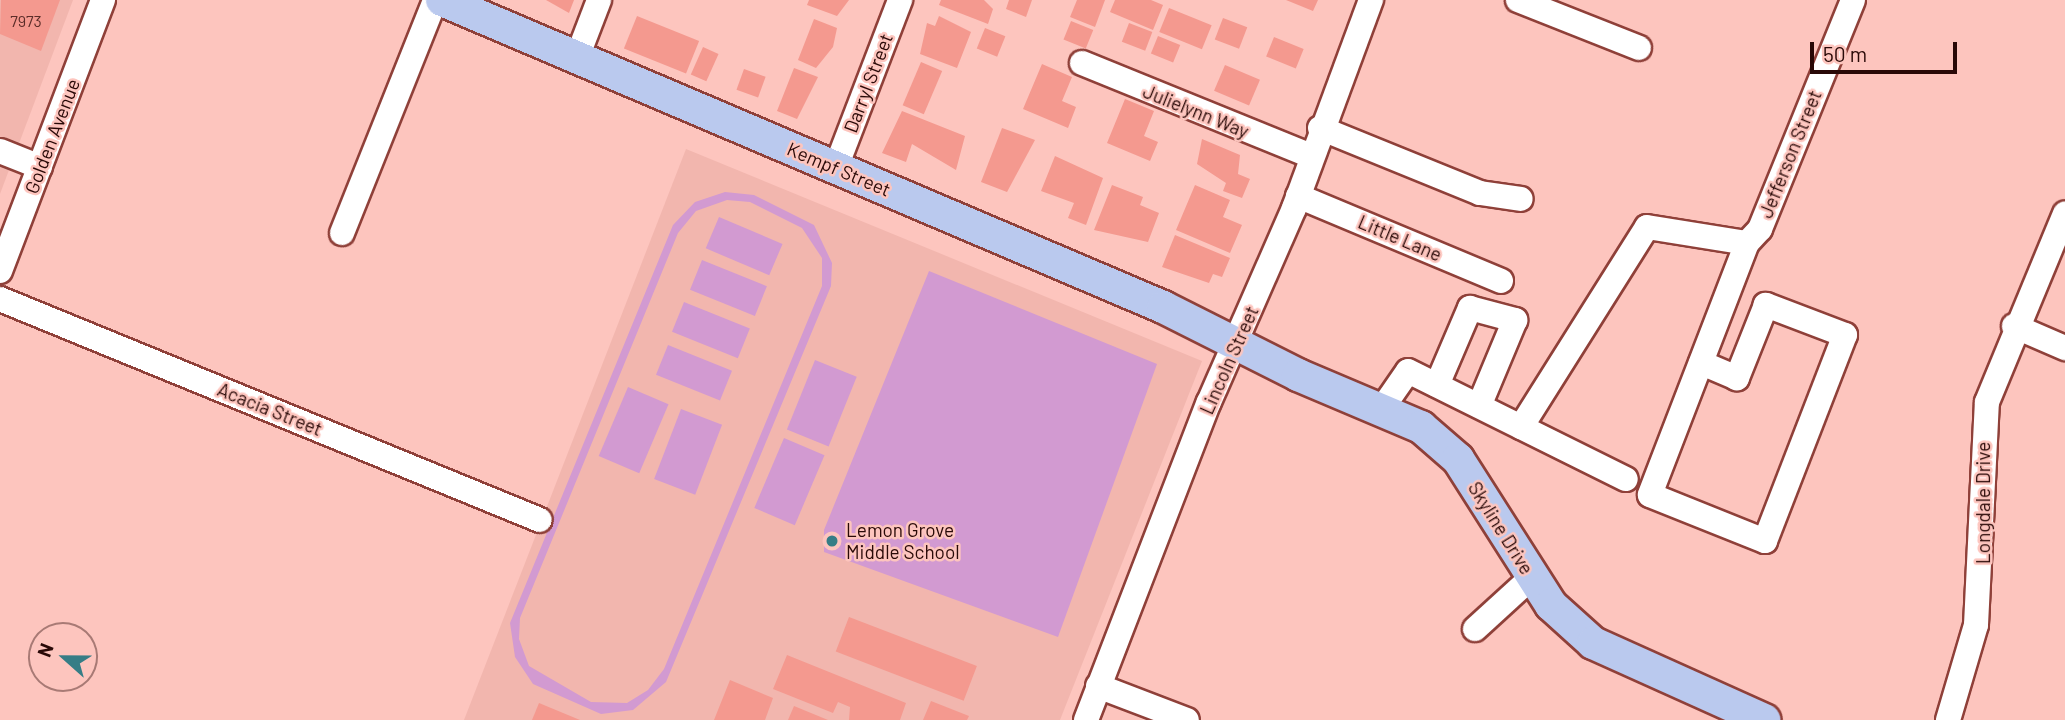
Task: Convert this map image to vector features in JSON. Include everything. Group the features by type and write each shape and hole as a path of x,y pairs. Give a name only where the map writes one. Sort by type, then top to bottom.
{"main road":[{"name":"Kempf Street","path":"442,0 576,60 836,167 1236,339"},
{"name":"Skyline Drive","path":"1236,339 1298,375 1441,439 1551,605 1620,660 1764,720"}],"street":[{"name":"Golden Avenue","path":"0,271 103,0"},
{"path":"342,233 435,0"},
{"path":"576,60 599,0"},
{"name":"Darryl Street","path":"836,167 900,0"},
{"name":"Lincoln Street","path":"1086,720 1236,339 1298,196 1320,128 1371,0"},
{"path":"1518,0 1639,48"},
{"name":"Jefferson Street","path":"1701,363 1737,378 1766,305 1845,335 1765,541 1650,495 1701,363 1853,0"},
{"name":"Julielynn Way","path":"1082,63 1311,156"},
{"path":"1320,128 1480,193 1521,199"},
{"path":"0,151 40,167"},
{"name":"Little Lane","path":"1298,196 1502,281"},
{"name":"Longdale Drive","path":"1948,720 1979,603 1987,402 2014,326 2065,214"},
{"path":"1521,427 1647,227 1754,236"},
{"name":"Acacia Street","path":"0,299 540,520"},
{"path":"1437,385 1470,308 1515,320 1479,406"},
{"path":"2014,326 2065,348"},
{"path":"1381,410 1408,372 1626,479"},
{"path":"1475,629 1532,577"},
{"path":"1098,686 1187,720"}],"shaded area":[{"path":"0,0 73,0 0,194"},
{"name":"Lemon Grove Middle School","path":"686,149 1202,361 1060,720 464,720"},
{"path":"725,192 754,195 814,225 832,263 831,286 666,682 633,710 601,714 533,684 515,657 510,623 673,225 695,202","holes":["727,200 750,202 802,228 822,258 822,286 664,669 648,690 627,703 591,702 529,666 519,639 520,618 678,233 696,211"]},
{"path":"719,217 783,244 769,275 706,248"},
{"path":"702,260 767,286 755,316 690,290"},
{"path":"929,271 1157,364 1058,637 824,552 824,530"},
{"path":"684,302 750,329 738,358 672,332"},
{"path":"668,345 732,371 720,401 656,375"},
{"path":"815,360 857,377 829,446 787,430"},
{"path":"628,387 669,404 639,473 599,456"},
{"path":"681,409 722,425 695,495 654,479"},
{"path":"784,438 825,455 795,525 754,508"}],"building":[{"path":"1,0 60,0 41,51 0,34"},
{"path":"546,0 574,0 569,13"},
{"path":"809,0 849,0 837,16 807,5"},
{"path":"941,0 984,0 993,9 988,24 939,5"},
{"path":"1009,0 1032,0 1026,17 1006,9"},
{"path":"1077,0 1105,0 1095,27 1070,17"},
{"path":"1115,0 1151,0 1163,5 1153,30 1110,12"},
{"path":"1286,0 1318,0 1313,11"},
{"path":"1169,8 1212,25 1202,49 1159,32"},
{"path":"637,16 699,41 686,74 624,48"},
{"path":"939,16 971,32 957,68 920,54 927,23 935,26"},
{"path":"1223,18 1247,27 1239,49 1215,39"},
{"path":"814,19 837,28 833,47 816,68 798,60"},
{"path":"1071,21 1093,30 1086,49 1064,40"},
{"path":"1129,23 1152,32 1145,51 1122,42"},
{"path":"985,28 1005,36 997,57 977,48"},
{"path":"1158,36 1180,45 1173,63 1151,54"},
{"path":"1274,37 1304,49 1296,68 1266,56"},
{"path":"703,47 719,54 706,81 691,74"},
{"path":"921,62 942,71 924,114 903,105"},
{"path":"1042,64 1072,77 1062,101 1076,107 1068,128 1023,109"},
{"path":"1225,65 1260,80 1249,106 1214,91"},
{"path":"794,68 818,77 797,119 777,111"},
{"path":"744,69 766,77 758,98 736,90"},
{"path":"1125,99 1154,111 1144,136 1158,142 1150,161 1107,143"},
{"path":"902,111 965,136 956,170 912,144 906,162 882,153"},
{"path":"1002,128 1035,140 1007,192 981,182"},
{"path":"1202,139 1240,155 1238,174 1250,179 1242,198 1223,191 1226,183 1197,164"},
{"path":"1055,156 1103,178 1086,225 1068,218 1074,203 1041,191"},
{"path":"1112,185 1143,197 1140,205 1159,213 1148,242 1094,230"},
{"path":"1195,185 1230,200 1223,217 1242,225 1230,253 1176,230"},
{"path":"1175,235 1230,258 1222,277 1213,274 1209,283 1162,267"},
{"path":"849,617 977,666 964,701 836,652"},
{"path":"787,655 906,703 900,720 849,720 850,707 838,702 833,713 773,689"},
{"path":"730,680 773,698 765,720 714,720"},
{"path":"931,701 969,716 967,720 923,720"},
{"path":"539,703 580,720 532,720"},
{"path":"794,706 828,720 788,720"}],"place":[{"name":"Lemon Grove Middle School","path":"832,541"}]}
